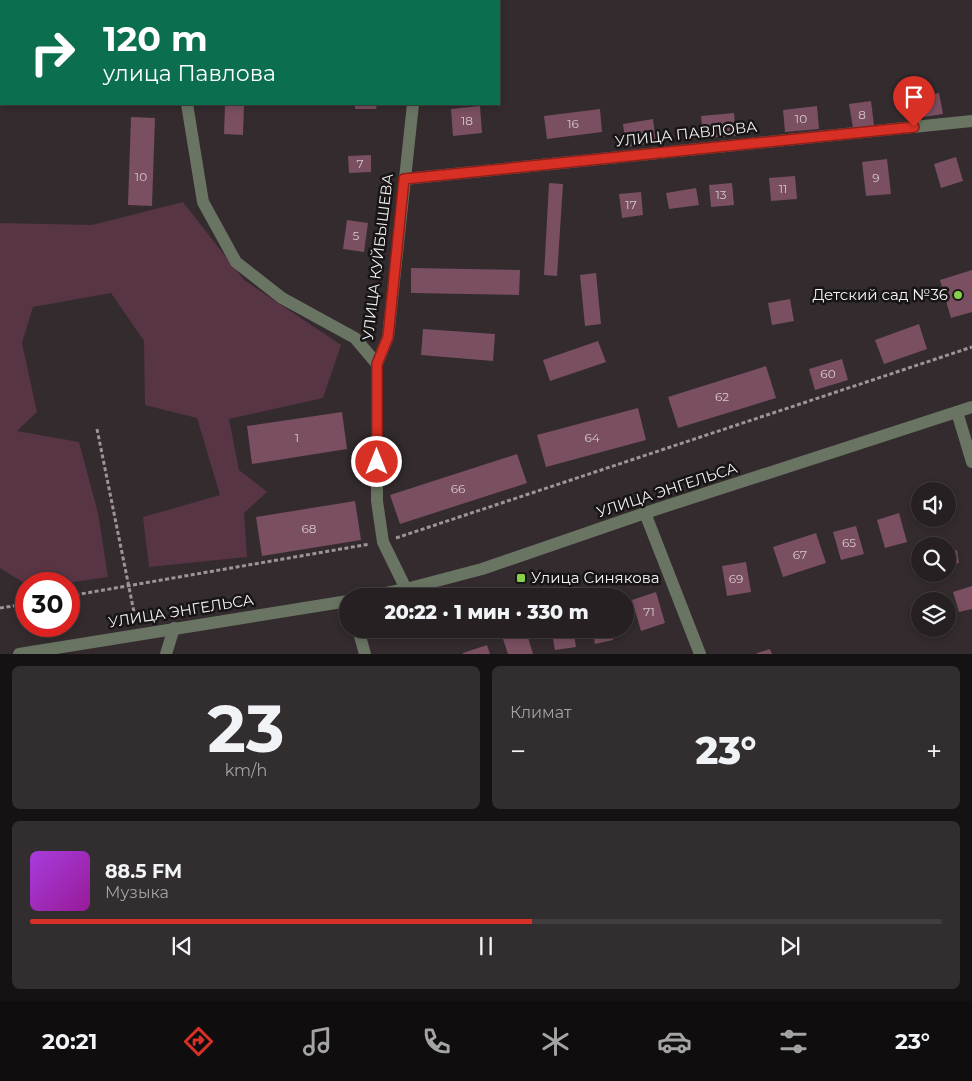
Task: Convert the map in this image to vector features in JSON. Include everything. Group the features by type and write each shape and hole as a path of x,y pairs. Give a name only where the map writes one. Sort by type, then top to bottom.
{"street":[{"path":"187,105 203,202 236,262 282,298 355,338 377,364"},
{"name":"УЛИЦА КУЙБЫШЕВА","path":"406,588 383,542 377,501 377,364 388,337 413,105"},
{"name":"УЛИЦА ПАВЛОВА","path":"404,179 972,121"},
{"name":"УЛИЦА ЭНГЕЛЬСА","path":"410,588 482,569 972,408"},
{"path":"957,412 972,462"},
{"path":"645,514 700,654"},
{"name":"УЛИЦА ЭНГЕЛЬСА","path":"19,654 339,602"},
{"path":"166,654 174,628"},
{"path":"360,638 364,654"}],"path":[{"path":"80,594 383,542 972,347"},
{"path":"97,429 138,634"},
{"path":"0,608 15,606"}],"shaded area":[{"path":"183,202 244,280 341,345 323,398 229,419 239,470 267,492 244,513 247,557 149,567 143,517 220,495 197,418 145,405 144,341 111,293 33,307 22,343 37,412 17,431 79,442 98,513 108,577 80,581 80,572 15,572 15,577 0,568 0,223 92,225"}],"building":[{"path":"939,93 943,114 917,118 914,98"},
{"path":"871,101 874,125 853,128 849,104"},
{"path":"225,105 244,105 243,135 224,134"},
{"path":"355,105 377,105 376,109 355,109"},
{"path":"480,106 482,133 453,136 451,109"},
{"path":"817,106 819,129 785,132 783,110"},
{"path":"600,109 602,132 547,139 544,116"},
{"path":"734,113 736,136 703,138 701,116"},
{"path":"131,117 155,118 152,206 128,205"},
{"path":"653,119 656,143 626,147 623,124"},
{"path":"371,155 371,172 349,173 348,156"},
{"path":"956,157 963,181 941,188 934,164"},
{"path":"887,159 891,194 866,196 862,162"},
{"path":"795,176 797,199 771,201 769,178"},
{"path":"549,183 563,184 557,276 544,275"},
{"path":"732,183 734,205 711,207 709,185"},
{"path":"696,188 699,205 669,209 666,193"},
{"path":"641,192 643,215 622,218 619,194"},
{"path":"347,220 368,223 364,252 343,249"},
{"path":"411,268 520,270 519,295 411,293"},
{"name":"Детский сад №36","path":"972,270 972,312 951,318 940,280"},
{"path":"596,273 601,324 585,326 580,275"},
{"path":"790,299 794,321 772,325 768,303"},
{"path":"919,324 927,349 884,364 875,340"},
{"path":"423,329 495,334 493,361 421,355"},
{"path":"598,341 606,362 550,381 543,360"},
{"path":"842,359 848,380 815,390 809,369"},
{"path":"766,366 776,398 678,428 668,397"},
{"path":"638,408 646,440 546,467 537,435"},
{"path":"342,412 347,449 252,464 247,426"},
{"path":"517,454 527,483 400,524 390,495"},
{"path":"355,501 361,540 262,556 256,517"},
{"path":"899,513 907,542 885,548 877,520"},
{"path":"856,526 864,554 841,560 833,532"},
{"path":"816,533 826,563 783,577 773,547"},
{"path":"956,550 959,563 956,564"},
{"path":"746,562 751,592 727,596 722,566"},
{"path":"972,586 972,609 959,612 956,592 953,592"},
{"path":"656,592 665,623 641,631 634,607 634,599"},
{"path":"528,638 533,654 508,654 503,639"},
{"path":"553,638 574,638 576,647 555,650"},
{"path":"594,638 612,638 613,640 595,644"},
{"path":"487,645 490,654 463,654 463,653"},
{"path":"770,649 772,654 757,654 757,653"}],"place":[{"name":"Детский сад №36","path":"958,295"},
{"name":"Улица Синякова","path":"521,578"}],"route":[{"path":"377,462 377,364 388,337 404,179 914,127"}]}
